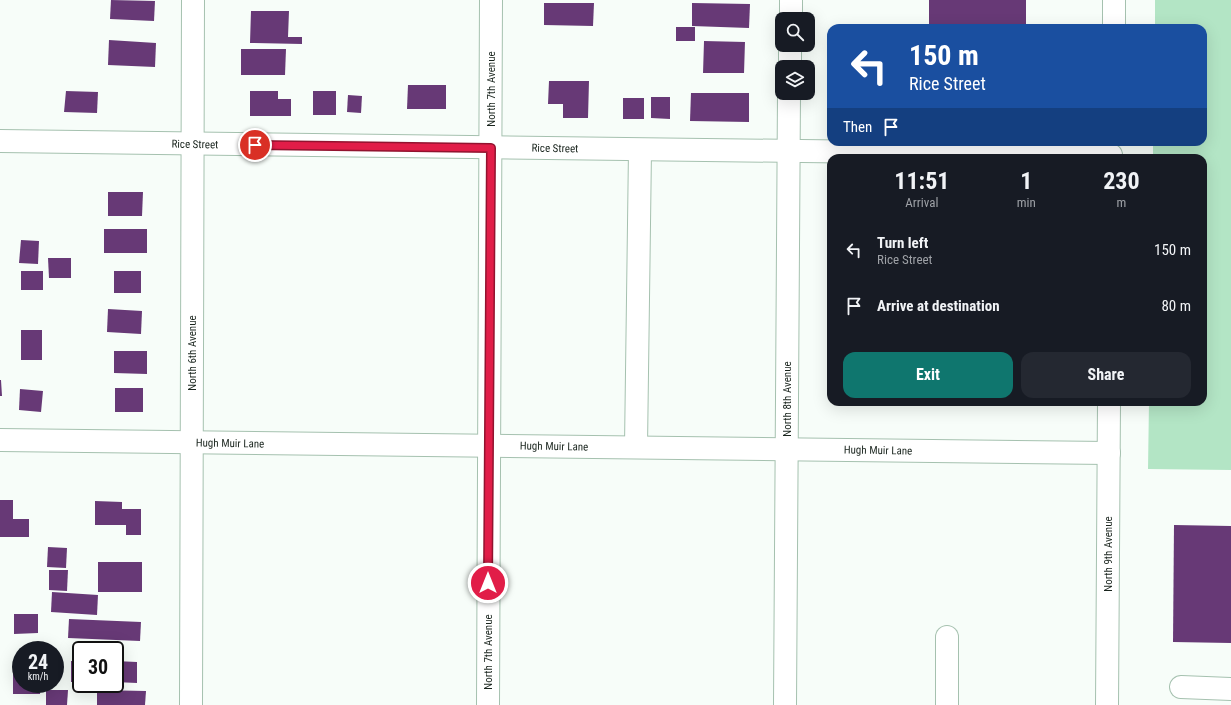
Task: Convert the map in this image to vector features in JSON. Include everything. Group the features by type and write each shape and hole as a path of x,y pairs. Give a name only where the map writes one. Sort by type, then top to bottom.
{"street":[{"name":"North 6th Avenue","path":"191,705 193,0"},
{"name":"North 7th Avenue","path":"488,705 491,0"},
{"path":"791,0 791,12"},
{"path":"1114,0 1114,24"},
{"name":"North 8th Avenue","path":"785,705 788,151 790,100"},
{"name":"Rice Street","path":"0,141 640,150 1111,152"},
{"path":"636,448 640,150"},
{"name":"North 9th Avenue","path":"1107,705 1109,406"},
{"name":"Hugh Muir Lane","path":"0,440 1109,453"},
{"path":"947,637 947,705"},
{"path":"1181,687 1231,689"}],"green space":[{"path":"1155,0 1231,0 1231,470 1148,469 1149,406 1207,406 1207,154 1153,154 1153,146 1207,146 1207,24 1155,24"}],"building":[{"path":"111,0 155,1 154,21 110,19"},
{"path":"929,0 1026,0 1026,24 929,24"},
{"path":"544,3 594,3 593,26 544,25"},
{"path":"692,3 750,4 749,28 692,26"},
{"path":"251,11 289,11 288,37 302,37 302,44 250,43"},
{"path":"676,27 695,27 695,41 676,41"},
{"path":"109,40 156,43 155,67 108,65"},
{"path":"704,41 745,42 744,73 703,73"},
{"path":"241,49 286,49 285,75 241,75"},
{"path":"549,81 589,81 588,118 563,118 563,104 548,104"},
{"path":"408,85 446,85 446,109 407,109"},
{"path":"66,91 98,92 97,113 64,112"},
{"path":"250,91 278,91 278,99 291,99 291,116 250,116"},
{"path":"313,91 336,91 336,115 313,115"},
{"path":"691,93 749,93 749,122 690,121"},
{"path":"348,95 362,96 361,113 347,112"},
{"path":"651,97 670,97 670,119 651,118"},
{"path":"623,98 644,98 644,119 623,119"},
{"path":"108,192 143,192 142,216 108,216"},
{"path":"104,229 147,229 147,253 104,253"},
{"path":"21,240 39,241 38,264 19,263"},
{"path":"48,258 71,258 71,278 49,278"},
{"path":"21,271 43,271 43,290 21,290"},
{"path":"114,271 141,271 141,293 114,293"},
{"path":"108,309 142,311 141,334 107,332"},
{"path":"21,330 42,330 42,360 21,360"},
{"path":"114,351 147,351 147,374 114,373"},
{"path":"1,380 2,396 0,396"},
{"path":"115,388 143,388 143,412 115,412"},
{"path":"20,389 43,391 41,412 19,410"},
{"path":"0,500 13,500 13,519 29,519 29,537 0,537"},
{"path":"95,501 122,502 122,509 141,509 141,535 126,535 126,525 95,525"},
{"path":"1174,525 1231,526 1231,643 1173,642"},
{"path":"48,547 67,548 66,568 47,567"},
{"path":"98,562 142,562 142,592 98,592"},
{"path":"49,570 68,570 67,591 49,590"},
{"path":"52,592 98,595 97,615 51,612"},
{"path":"14,614 38,614 38,633 14,634"},
{"path":"69,619 141,622 140,641 68,638"},
{"path":"71,661 72,661 72,682"},
{"path":"124,661 137,662 137,683 124,682"},
{"path":"64,690 68,690 67,705 46,705 46,693 64,693"},
{"path":"124,691 146,691 145,705 97,705 97,693 124,693"},
{"path":"13,693 40,693 40,694"}],"route":[{"path":"255,145 491,148 488,583"}]}
